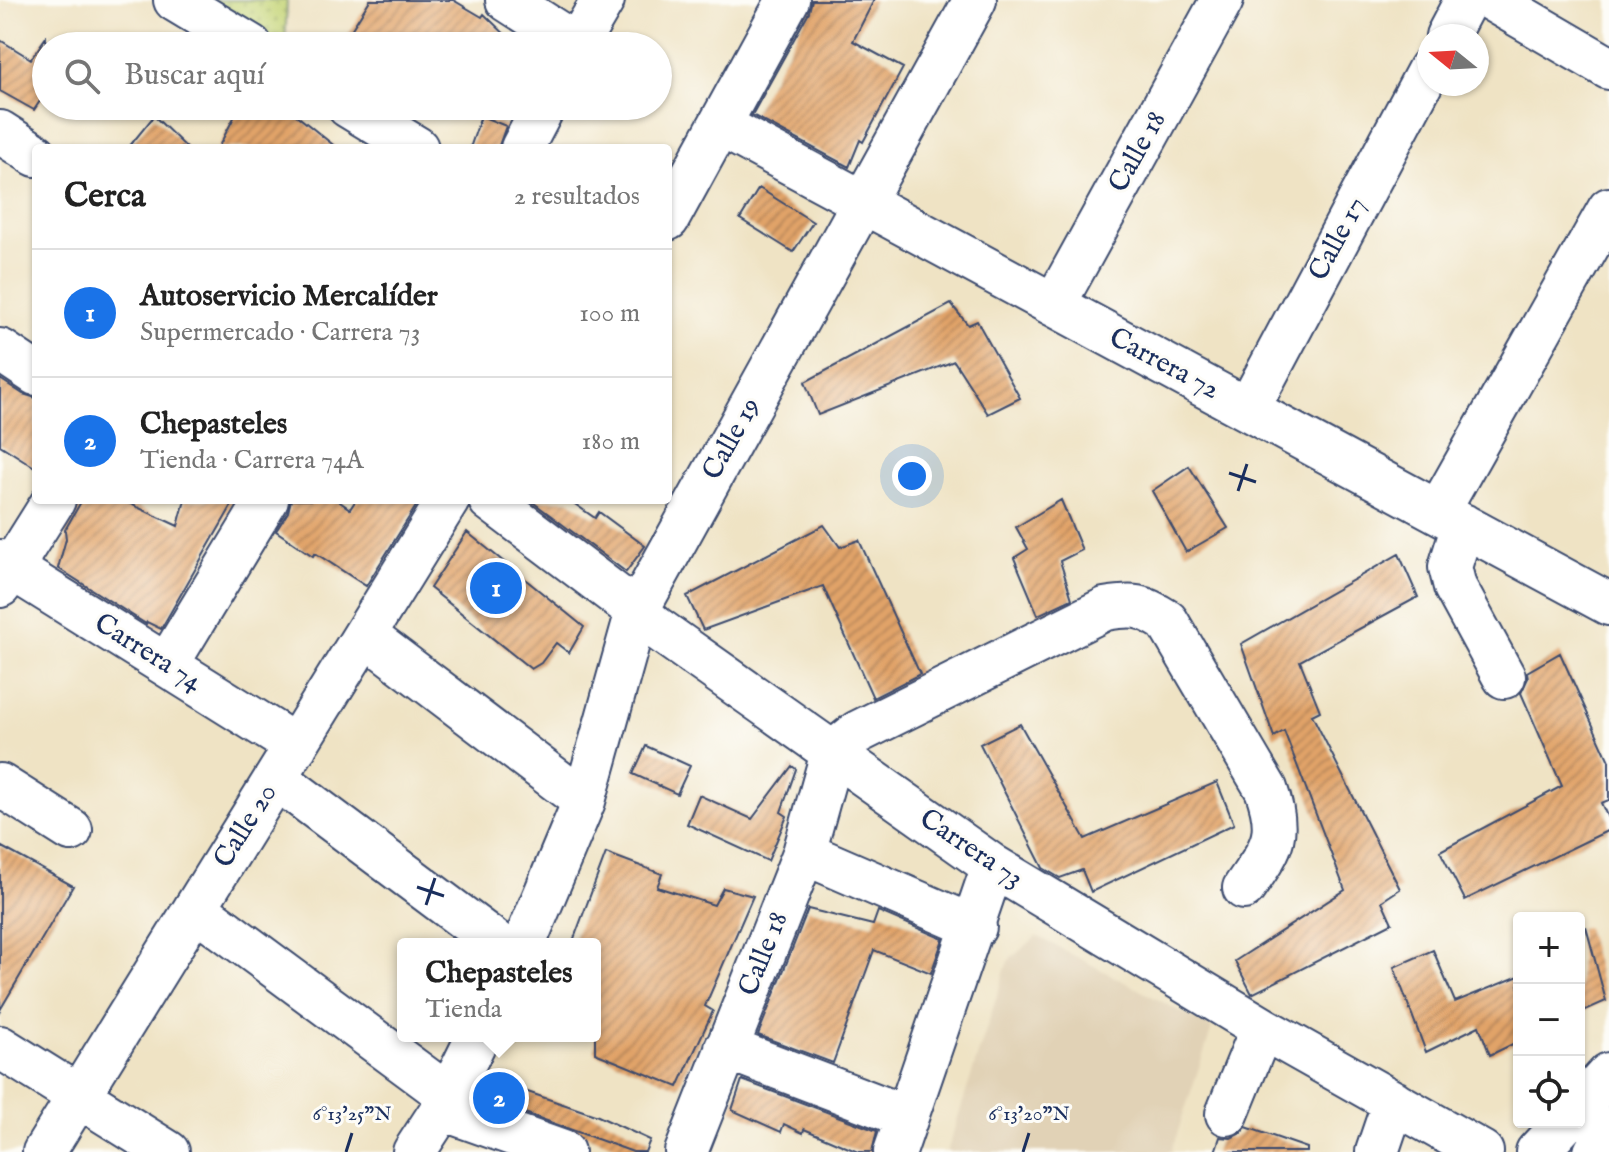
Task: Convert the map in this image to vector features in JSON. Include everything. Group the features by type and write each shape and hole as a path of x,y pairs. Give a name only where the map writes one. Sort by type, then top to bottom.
{"street":[{"path":"175,0 228,32"},
{"path":"507,0 555,32"},
{"path":"584,32 603,0"},
{"path":"672,212 788,0"},
{"name":"Calle 19","path":"527,938 584,801 637,611 975,0"},
{"name":"Calle 18","path":"1054,305 1222,0"},
{"path":"1453,24 1466,0"},
{"path":"1492,0 1609,68"},
{"name":"Calle 17","path":"1248,409 1417,92"},
{"path":"371,120 410,144"},
{"path":"524,144 537,120"},
{"name":"Carrera 72","path":"720,125 1609,604"},
{"path":"0,132 32,152"},
{"path":"1504,677 1455,587 1450,567 1451,519 1609,209"},
{"path":"0,350 32,371"},
{"path":"4,572 51,504"},
{"path":"167,665 265,504"},
{"name":"Calle 20","path":"44,1152 446,504"},
{"name":"Carrera 73","path":"503,505 655,627 993,866 1262,1028 1482,1152"},
{"name":"Carrera 74","path":"4,572 167,665 286,762 491,938"},
{"path":"832,753 858,732 1105,609 1132,605 1149,610 1167,621 1266,789 1276,816 1271,848 1244,888"},
{"path":"365,635 584,801"},
{"name":"Calle 18","path":"686,1152 804,853 832,753"},
{"path":"0,785 71,830"},
{"path":"804,853 975,927"},
{"path":"726,1048 901,1134 975,927 993,866"},
{"path":"195,908 445,1102 563,1152"},
{"path":"1227,1114 1262,1028"},
{"path":"414,1152 445,1102 475,1042"},
{"path":"0,1047 168,1152"},
{"path":"1585,1100 1609,1074"},
{"path":"1377,1152 1394,1102"},
{"path":"1537,1152 1559,1128"},
{"path":"1595,1152 1609,1128"}],"shaded area":[{"path":"1037,936 1212,1028 1171,1152 947,1152 1008,961"}],"green space":[{"path":"188,0 287,0 286,32 242,32"}],"building":[{"path":"370,0 453,0 482,17 484,14 503,32 350,32"},
{"path":"812,0 874,0 853,41 903,68 863,142 860,140 849,167 752,115 809,12"},
{"path":"0,40 31,59 32,109 0,91"},
{"path":"151,120 158,120 183,144 131,144"},
{"path":"233,120 302,120 332,144 220,144"},
{"path":"480,120 491,120 506,126 499,144 471,144"},
{"path":"759,188 813,222 793,252 740,219"},
{"path":"951,304 968,325 977,321 1020,398 988,414 954,361 818,415 805,382"},
{"path":"0,379 32,397 32,465 0,445"},
{"path":"1189,466 1228,528 1186,552 1152,491"},
{"path":"1061,500 1082,550 1060,561 1072,599 1038,615 1014,558 1028,549 1016,527"},
{"path":"80,504 131,504 178,526 184,504 233,504 161,629 146,624 58,568 66,539 65,530"},
{"path":"290,504 343,504 350,509 353,504 417,504 366,586 276,531"},
{"path":"535,504 575,504 595,518 599,512 645,546 626,572"},
{"path":"824,525 840,547 859,540 920,674 873,698 823,586 703,630 687,596"},
{"path":"467,532 584,627 569,653 556,643 541,663 531,669 430,588"},
{"path":"1399,554 1418,597 1300,661 1320,711 1312,715 1400,889 1382,901 1392,923 1252,994 1235,961 1345,890 1284,731 1274,737 1241,644"},
{"path":"1560,653 1609,761 1609,800 1601,803 1609,820 1609,830 1465,900 1440,851 1562,786 1521,693 1528,678 1527,672"},
{"path":"1020,724 1085,839 1217,782 1234,824 1091,892 1082,870 1060,878 1043,868 980,744"},
{"path":"646,746 690,766 677,794 633,774"},
{"path":"792,766 796,769 781,812 787,816 768,861 687,824 699,795 752,819"},
{"path":"0,846 73,886 0,1010"},
{"path":"606,853 662,874 657,887 714,905 723,888 753,896 705,1006 713,1011 678,1087 595,1053 595,1042 601,1042 601,938 574,938"},
{"path":"808,909 873,925 878,911 943,939 931,973 874,950 833,1063 758,1035"},
{"path":"1585,927 1606,1001 1585,1010 1585,984"},
{"path":"1433,950 1455,1002 1513,978 1513,1044 1490,1055 1479,1026 1426,1052 1394,967"},
{"path":"742,1080 877,1131 872,1152 858,1152 804,1129 803,1133 784,1124 781,1132 732,1110"},
{"path":"507,1085 598,1116 650,1140 645,1152 633,1152 500,1104"},
{"path":"1246,1127 1307,1148 1307,1152 1215,1152 1220,1137 1231,1138"}],"place":[{"name":"Autoservicio Mercalíder","path":"496,588"},
{"name":"Chepasteles","path":"499,1098"}]}
